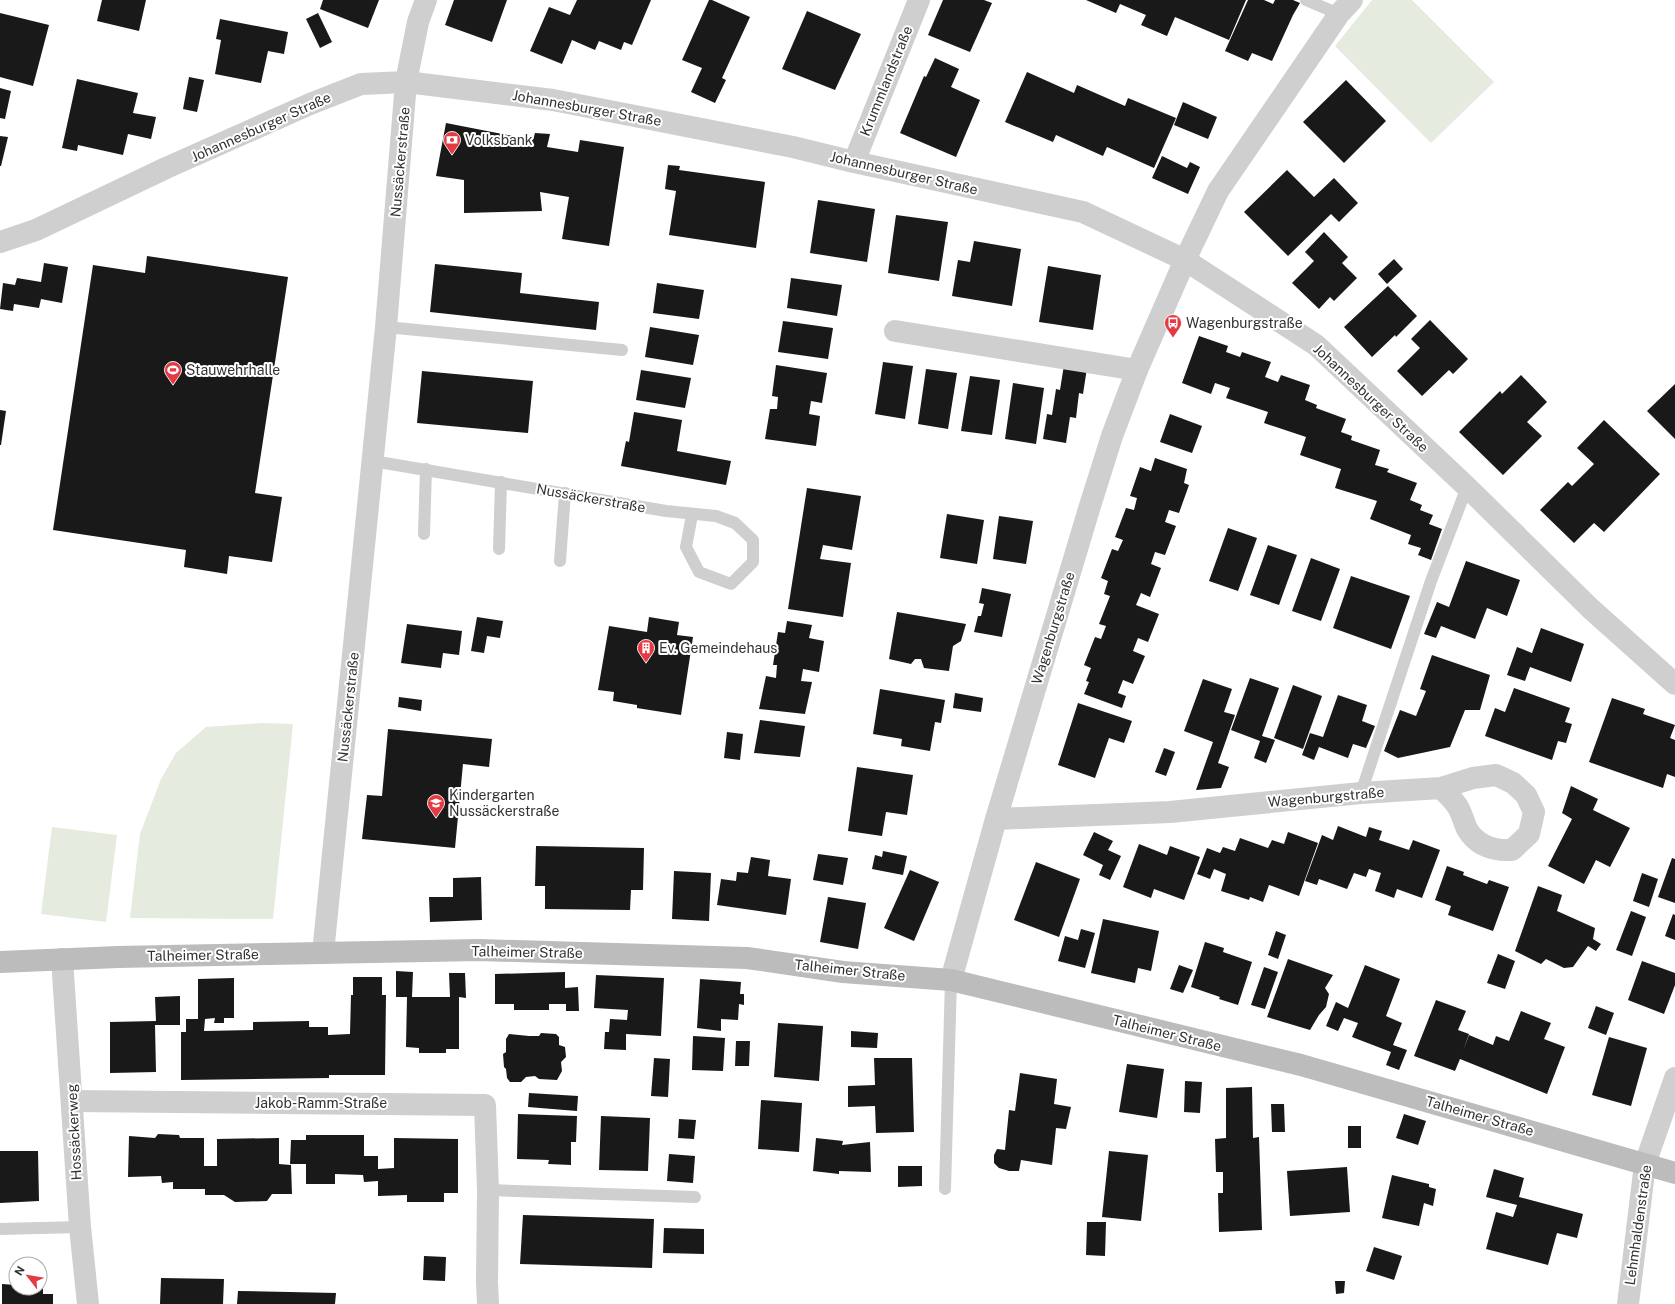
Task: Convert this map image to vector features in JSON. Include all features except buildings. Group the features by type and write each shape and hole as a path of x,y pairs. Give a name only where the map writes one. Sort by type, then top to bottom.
{"street":[{"name":"Nussäckerstraße","path":"323,953 386,326 406,82 418,22 426,0"},
{"name":"Krummlandstraße","path":"854,162 919,0"},
{"name":"Wagenburgstraße","path":"951,980 996,819 1112,436 1137,370 1185,260 1218,191 1345,7"},
{"name":"Johannesburger Straße","path":"0,242 36,230 166,168 310,104 362,84 406,82 553,100 793,147 854,162 1083,212 1185,260 1316,345 1467,487 1591,609 1675,684"},
{"path":"895,330 1137,370"},
{"name":"Wagenburgstraße","path":"996,819 1170,812 1361,793 1441,788"},
{"name":"Talheimer Straße","path":"0,962 62,959 479,950 747,958 843,972 951,980 1301,1065 1675,1173"},
{"name":"Hossäckerweg","path":"62,959 80,1227 88,1304"},
{"name":"Lehmhaldenstraße","path":"1628,1304 1645,1164 1675,1078"},
{"name":"Jakob-Ramm-Straße","path":"72,1101 485,1105 488,1190 488,1304"}],"lane":[{"name":"Wagenburgstraße","path":"1306,0 1345,7"},
{"path":"386,326 622,350"},
{"name":"Nussäckerstraße","path":"373,461 692,514 716,516 735,523 753,540 753,562 731,584 699,572 686,547 692,514"},
{"path":"424,534 426,469"},
{"path":"499,549 502,482"},
{"path":"1361,793 1431,581 1467,487"},
{"path":"560,560 565,493"},
{"path":"945,1189 951,980"},
{"path":"488,1190 695,1197"},
{"path":"0,1229 80,1227"}],"shaded area":[{"path":"1372,0 1412,0 1494,82 1431,143 1335,46"},
{"path":"262,723 293,724 273,919 130,918 140,834 161,779 176,753 206,727"},
{"path":"52,827 117,835 106,922 41,914"}],"place":[{"name":"Volksbank","path":"452,155"},
{"name":"Wagenburgstraße","path":"1173,338"},
{"name":"Stauwehrhalle","path":"173,385"},
{"name":"Ev. Gemeindehaus","path":"646,663"},
{"name":"Kindergarten Nussäckerstraße","path":"436,818"}]}
